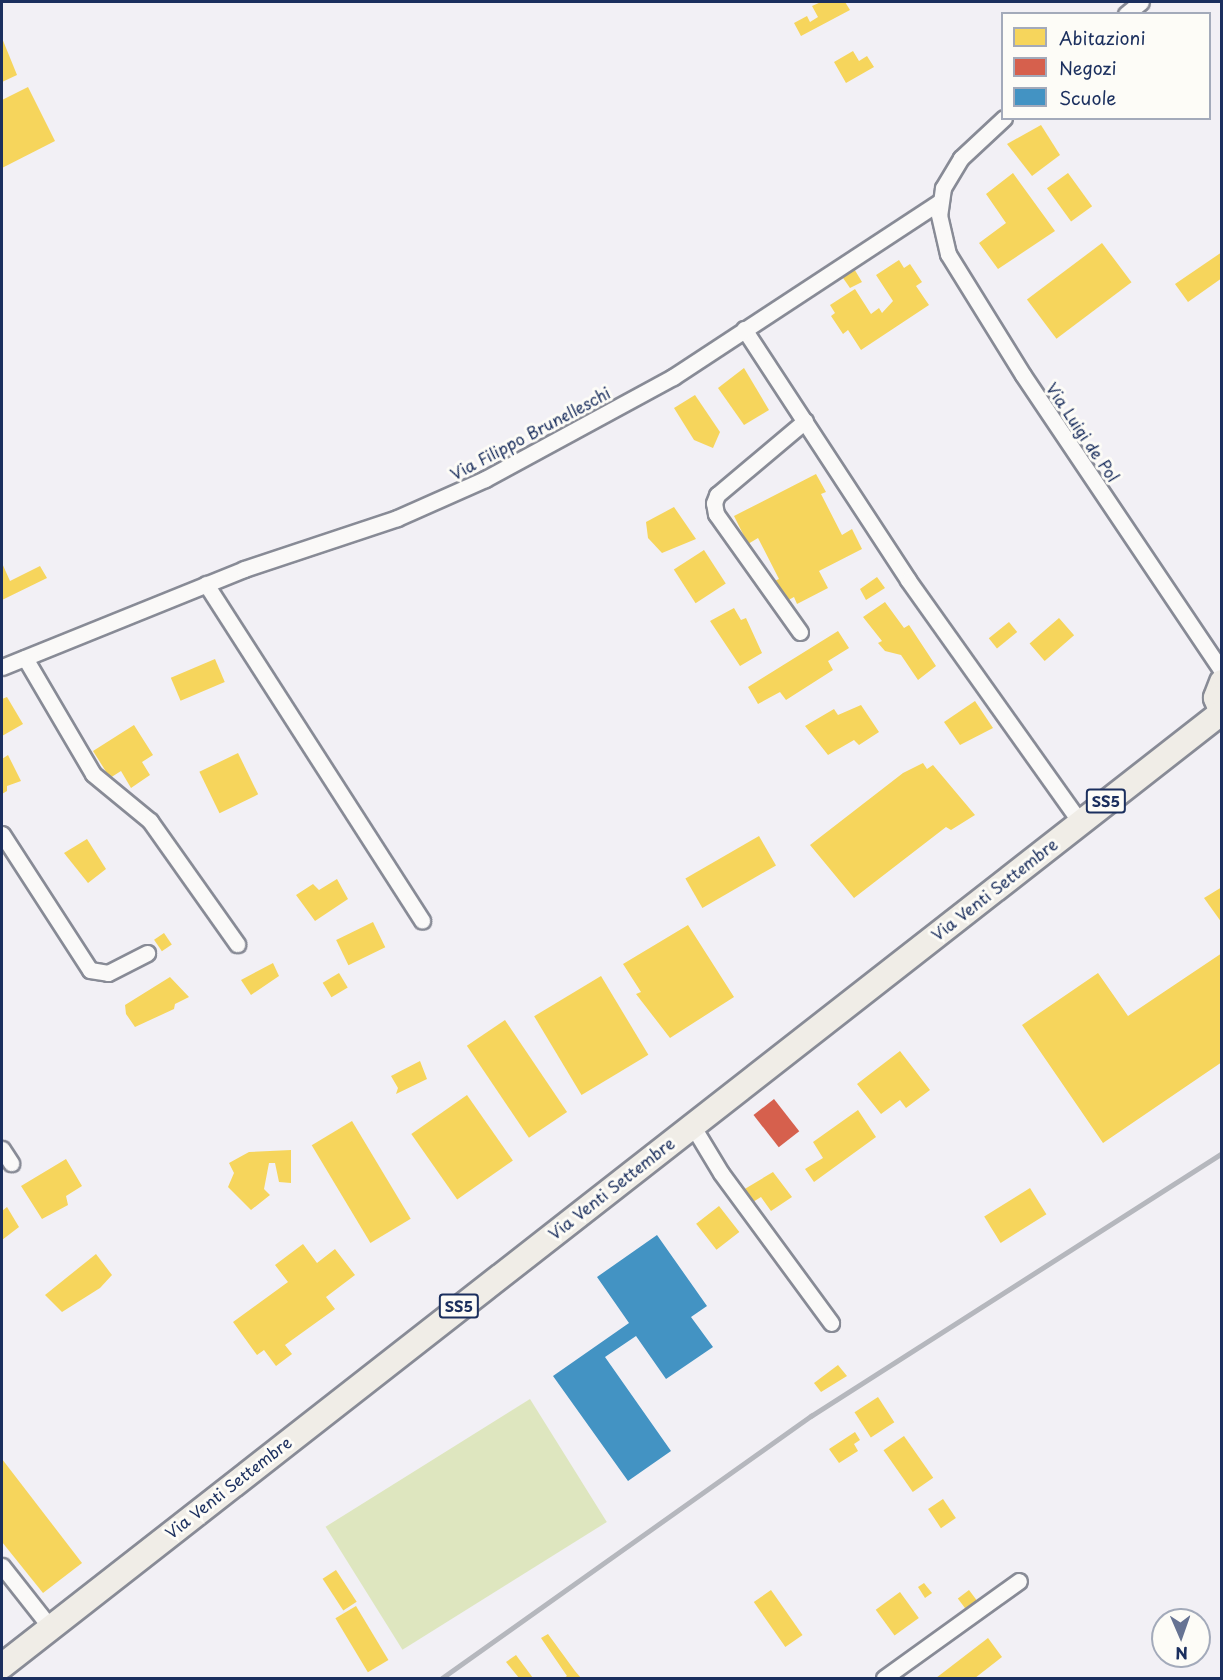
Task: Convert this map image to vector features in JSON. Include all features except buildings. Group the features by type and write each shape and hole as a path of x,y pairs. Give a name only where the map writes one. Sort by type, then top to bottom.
{"main road":[{"name":"SS5","path":"1221,682 1216,698 1221,713"},
{"name":"Via Venti Settembre","path":"2,1666 1221,713"}],"street":[{"path":"1128,12 1141,2"},
{"path":"939,202 947,180 961,158 1002,120"},
{"name":"Via Filippo Brunelleschi","path":"2,667 206,584 377,526 466,488 655,387 939,202"},
{"name":"Via Luigi de Pol","path":"939,202 945,245 969,290 1221,671"},
{"path":"744,329 908,580 1080,822"},
{"path":"800,632 716,514 714,503 717,495 805,421"},
{"path":"206,584 422,921"},
{"path":"25,658 93,774 150,821 237,944"},
{"path":"2,834 90,970 112,972 147,953"},
{"path":"692,1125 721,1173 831,1323"},
{"path":"2,1149 11,1163"},
{"path":"2,1566 50,1627"},
{"path":"884,1678 1018,1581"}],"green space":[{"path":"530,1399 607,1522 402,1650 326,1527"}],"railway":[{"path":"442,1678 811,1416 1222,1153"}]}
